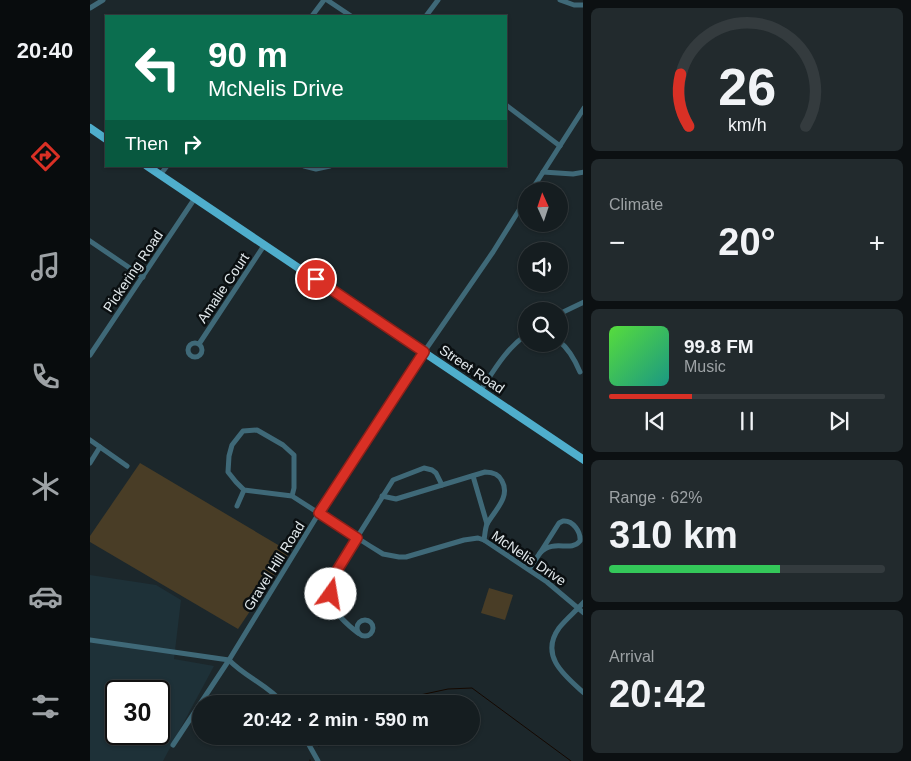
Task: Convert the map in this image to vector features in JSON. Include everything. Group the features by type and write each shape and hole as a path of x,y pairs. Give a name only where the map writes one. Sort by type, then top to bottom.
{"main road":[{"path":"90,128 105,138"},
{"name":"Street Road","path":"148,167 583,459"}],"street":[{"path":"90,8 103,0"},
{"path":"313,15 325,0 349,15"},
{"path":"427,15 438,0"},
{"path":"560,0 574,5 583,5"},
{"path":"507,106 560,146"},
{"path":"537,182 583,110"},
{"path":"160,175 166,167"},
{"path":"308,167 316,169 325,167"},
{"path":"543,172 573,174 583,172"},
{"name":"Pickering Road","path":"90,356 196,198"},
{"name":"Gravel Hill Road","path":"173,745 229,660 319,513 518,211"},
{"path":"90,241 143,277"},
{"name":"Amalie Court","path":"199,344 265,244"},
{"path":"568,310 583,302"},
{"path":"481,390 504,356 518,341"},
{"path":"568,351 580,372"},
{"path":"257,430 283,445 294,455 294,488 292,496 244,490 228,472 232,445 243,431 257,430"},
{"path":"90,440 128,466"},
{"path":"90,463 100,447"},
{"path":"358,633 341,620 334,607 331,594 333,577 382,496 394,480 421,469 432,470 442,485"},
{"path":"382,496 396,499 490,472 498,476 504,483 503,499 487,524 484,540"},
{"path":"473,476 487,524"},
{"path":"237,506 244,490"},
{"name":"McNelis Drive","path":"292,496 383,554 399,558 464,540 478,538 484,540 547,582 583,612"},
{"path":"529,569 559,524 565,521 572,524 580,535 578,544 573,546 552,546 540,553"},
{"path":"583,603 557,632 552,650 557,668 583,692"},
{"path":"90,640 229,660 274,695"},
{"path":"309,745 318,761"}],"shaded area":[{"path":"140,463 290,552 238,629 90,542 90,536"},
{"path":"90,575 156,585 181,600 174,659 214,666 198,695 192,695 192,707 163,761 90,761"},
{"path":"489,588 513,595 505,620 481,613"}],"waterway":[{"path":"420,695 448,689 472,688 571,761"}],"route":[{"path":"316,279 424,352 319,513 357,538 333,577 331,594"}]}
